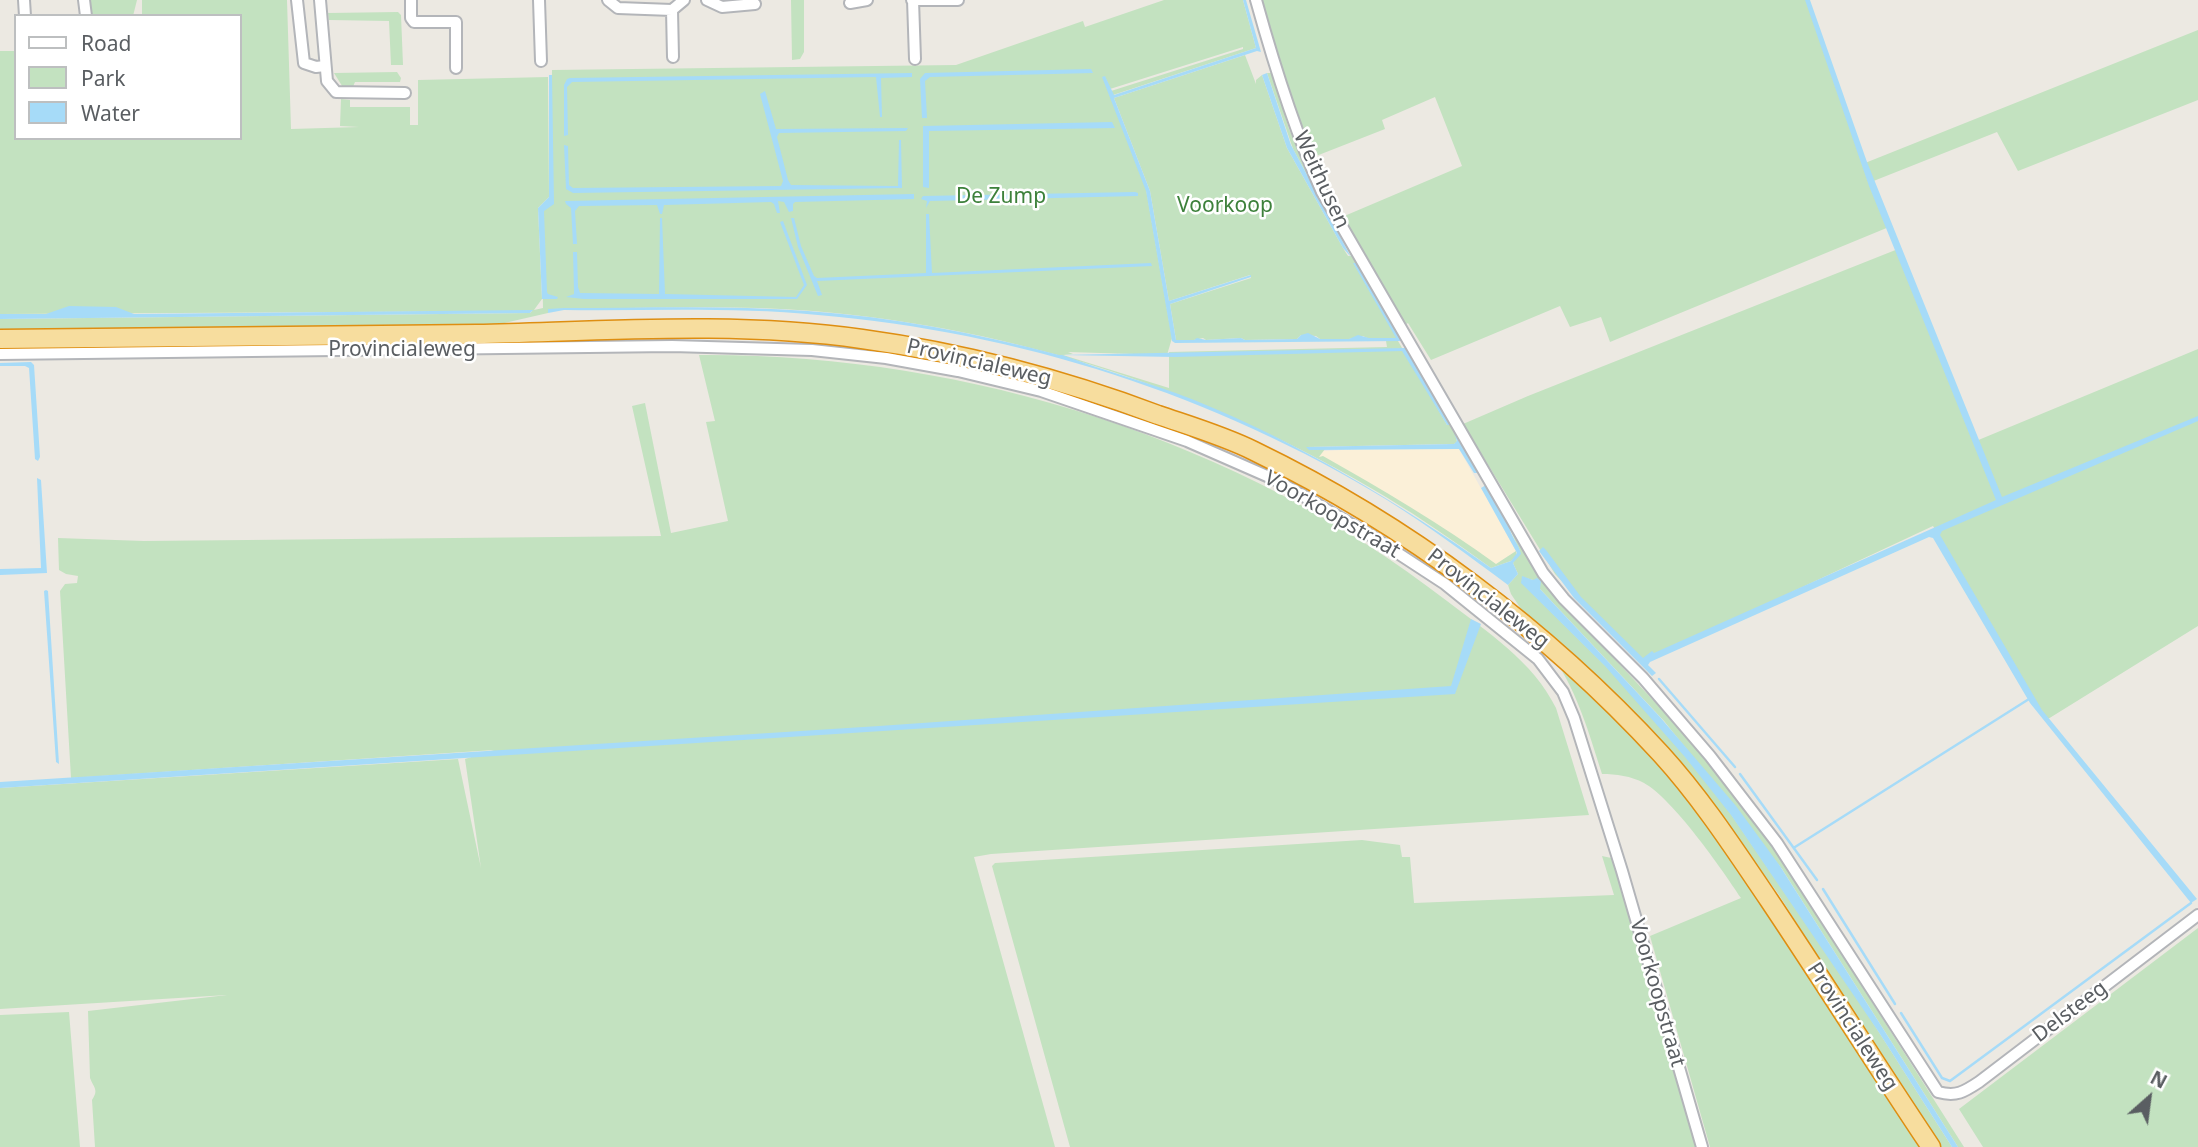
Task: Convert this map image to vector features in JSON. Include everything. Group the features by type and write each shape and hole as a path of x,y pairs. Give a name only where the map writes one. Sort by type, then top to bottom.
{"highway":[{"name":"Provincialeweg","path":"0,339 300,337 695,329 839,336 947,352 1045,377 1121,401 1251,449 1376,517 1454,570 1532,631 1587,679 1664,757 1722,830 1931,1147"}],"street":[{"path":"297,0 304,63 316,67 325,66"},
{"path":"320,0 327,81 336,92 405,93"},
{"path":"411,0 411,18 414,22 456,22 456,68"},
{"path":"539,0 541,61"},
{"path":"608,0 618,8 672,10 684,0"},
{"path":"708,0 722,7 755,4"},
{"path":"850,3 867,0"},
{"path":"915,60 912,0 958,0"},
{"name":"Weithusen","path":"1256,0 1273,61 1306,158 1317,181 1353,249 1414,348 1544,573 1564,599 1643,678 1710,756 1777,842 1938,1092"},
{"path":"672,10 673,57"},
{"name":"Provincialeweg","path":"0,354 672,346 812,350 846,354"},
{"name":"Voorkoopstraat","path":"846,354 958,371 1041,391 1187,442 1276,480 1373,537 1445,584 1538,659 1563,692 1574,718 1622,871 1702,1147"},
{"name":"Delsteeg","path":"1938,1092 1961,1094 1979,1082 2198,915"}],"shaded area":[{"path":"1376,448 1459,449 1516,551 1492,567 1382,493 1308,452"}],"green space":[{"path":"90,0 137,0 134,14 92,14"},
{"name":"De Zump","path":"142,0 287,0 291,129 359,127 340,126 341,99 350,100 350,107 410,107 410,125 418,125 418,80 548,77 549,197 538,208 542,299 534,310 543,308 541,209 551,198 552,70 956,65 1083,21 1085,27 1164,0 1243,0 1256,48 1113,95 1111,91 1243,47 1110,89 1105,76 1146,189 1172,338 1167,355 1068,352 1073,354 1063,355 1169,388 1169,352 1387,347 1386,341 1398,341 1447,425 1450,425 1409,354 1414,354 1481,471 1478,471 1455,433 1457,442 1454,444 1307,447 1325,449 1319,457 1323,456 1390,495 1496,564 1516,551 1517,556 1491,568 1399,505 1320,460 1252,426 1182,396 1038,350 964,332 889,320 813,311 681,307 549,309 548,313 487,327 0,329 0,319 532,311 0,314 0,51 14,51 14,140 242,140 242,14 142,14"},
{"path":"791,0 804,0 804,52 800,59 792,60"},
{"path":"1262,0 1808,0 1865,163 2198,30 2198,100 2018,171 1997,132 1871,182 1889,227 1610,342 1601,317 1570,327 1560,306 1431,360 1408,323 1405,325 1427,361 1424,362 1342,217 1462,166 1435,97 1382,120 1385,129 1311,158 1278,66"},
{"path":"398,12 401,15 403,65 391,65 389,21 329,20 328,13"},
{"name":"Voorkoop","path":"1245,55 1256,84 1256,80 1262,75 1287,148 1343,248 1348,256 1351,256 1293,149 1267,73 1272,73 1289,129 1309,176 1403,337 1354,264 1397,338 1369,339 1363,336 1320,339 1316,336 1301,335 1297,339 1176,340 1170,304 1251,278 1250,275 1169,301 1150,191 1114,98"},
{"path":"397,72 401,78 400,82 355,82 352,89 344,89 334,73"},
{"path":"1898,249 1976,441 2198,349 2198,626 2048,719 2033,701 1933,526 1640,663 1555,574 1463,424"},
{"path":"699,355 798,358 898,370 997,389 1094,416 1188,451 1279,494 1366,544 1447,601 1522,662 1535,676 1556,708 1589,815 974,857 1055,1147 95,1147 92,1100 95,1091 90,1078 88,1011 227,995 0,1009 0,788 458,759 481,868 465,759 494,750 71,778 60,591 65,584 77,583 78,576 59,570 58,538 144,541 661,536 632,406 645,403 671,533 728,521 706,422 715,421"},
{"path":"1489,484 1550,590 1712,763 1778,854 1964,1147 1958,1147 1782,869 1664,721 1540,586 1533,580 1522,577 1522,583 1636,696 1696,763 1861,1004 1952,1147 1938,1147 1779,895 1708,798 1525,615 1508,585 1518,574 1513,563 1520,551"},
{"path":"1554,658 1612,713 1672,778 1740,865 1921,1147 1710,1147 1650,936 1741,898 1696,836 1656,791 1634,779 1602,774 1576,700"},
{"path":"1362,840 1400,845 1402,857 1410,857 1414,903 1614,895 1602,856 1616,859 1698,1147 1070,1147 992,866 995,863"},
{"path":"2198,928 2198,1147 1983,1147 1959,1109"},
{"path":"69,1012 80,1147 0,1147 0,1015"}],"water":[{"path":"1243,0 1246,0 1261,52 1257,51 1114,98 1150,191 1169,301 1251,275 1170,304 1176,340 1297,339 1308,333 1320,339 1349,339 1358,335 1369,338 1396,338 1353,263 1356,263 1402,338 1401,341 1172,341 1146,191 1102,77 1105,76 1114,95 1256,48"},
{"path":"1805,0 1810,0 1867,162 2002,497 2198,416 2198,421 1942,531 1940,535 2042,710 2197,899 2191,903 2030,703 1933,538 1929,537 1650,662 1648,665 1656,673 1652,676 1574,598 1539,551 1543,547 1546,550 1581,597 1643,658 1652,651 1654,653 1996,500 1869,186"},
{"path":"1091,69 1093,73 930,77 925,81 927,118 922,118 920,79 925,73"},
{"path":"912,73 912,77 881,78 882,117 876,77 572,82 567,87 568,135 564,136 564,85 570,78"},
{"path":"1267,73 1291,145 1351,257 1343,248 1287,148 1262,75"},
{"path":"549,75 552,75 554,204 544,211 547,292 558,297 557,299 542,299 538,208 549,197"},
{"path":"765,91 776,129 908,128 906,131 779,133 777,137 791,185 898,186 901,140 902,188 573,193 566,189 564,145 568,146 569,185 573,188 781,186 783,181 760,94"},
{"path":"1112,122 1115,128 929,131 929,188 923,187 923,126"},
{"path":"1135,192 1138,196 930,201 926,208 927,201 921,199 923,196"},
{"path":"914,194 914,199 795,202 793,211 789,212 784,202 778,201 780,213 777,213 771,202 664,205 662,214 657,205 579,206 575,211 577,244 573,244 571,208 565,201"},
{"path":"926,214 929,214 932,273 1151,263 1152,266 817,281 822,295 818,296 798,247 791,218 794,218 801,246 817,278 926,273"},
{"path":"660,218 665,294 796,297 804,285 780,222 783,221 807,285 797,299 566,297 574,294 573,252 577,252 580,293 659,294"},
{"path":"69,306 116,307 134,314 533,310 530,313 0,319 0,314 46,314"},
{"path":"747,308 840,314 934,327 1059,355 1405,348 1450,425 1447,425 1402,351 1175,357 1062,355 1194,400 1272,435 1384,497 1491,568 1511,561 1517,553 1481,488 1486,485 1520,550 1521,554 1513,563 1518,574 1508,585 1387,500 1254,429 1113,374 1041,353 968,336 818,315 692,310 564,310 548,313 548,309"},
{"path":"31,362 34,365 40,457 38,461 35,459 29,368 0,366 0,363"},
{"path":"1454,433 1477,473 1474,473 1459,449 1309,450 1306,447 1454,444 1457,441"},
{"path":"37,478 41,480 47,573 0,575 0,569 41,568"},
{"path":"1522,576 1541,581 1540,589 1660,717 1736,806 1780,866 1958,1147 1952,1147 1880,1034 1731,815 1685,757 1605,666 1521,583"},
{"path":"46,590 48,591 59,764 56,762"},
{"path":"1471,619 1481,624 1455,694 0,788 0,782 879,726 1451,686"}],"waterway":[{"path":"1659,679 1735,767"},
{"path":"1795,847 2029,699"},
{"path":"1740,774 1817,880"},
{"path":"1823,889 1895,1004"},
{"path":"1901,1013 1942,1078 1950,1081 2191,903"}]}
